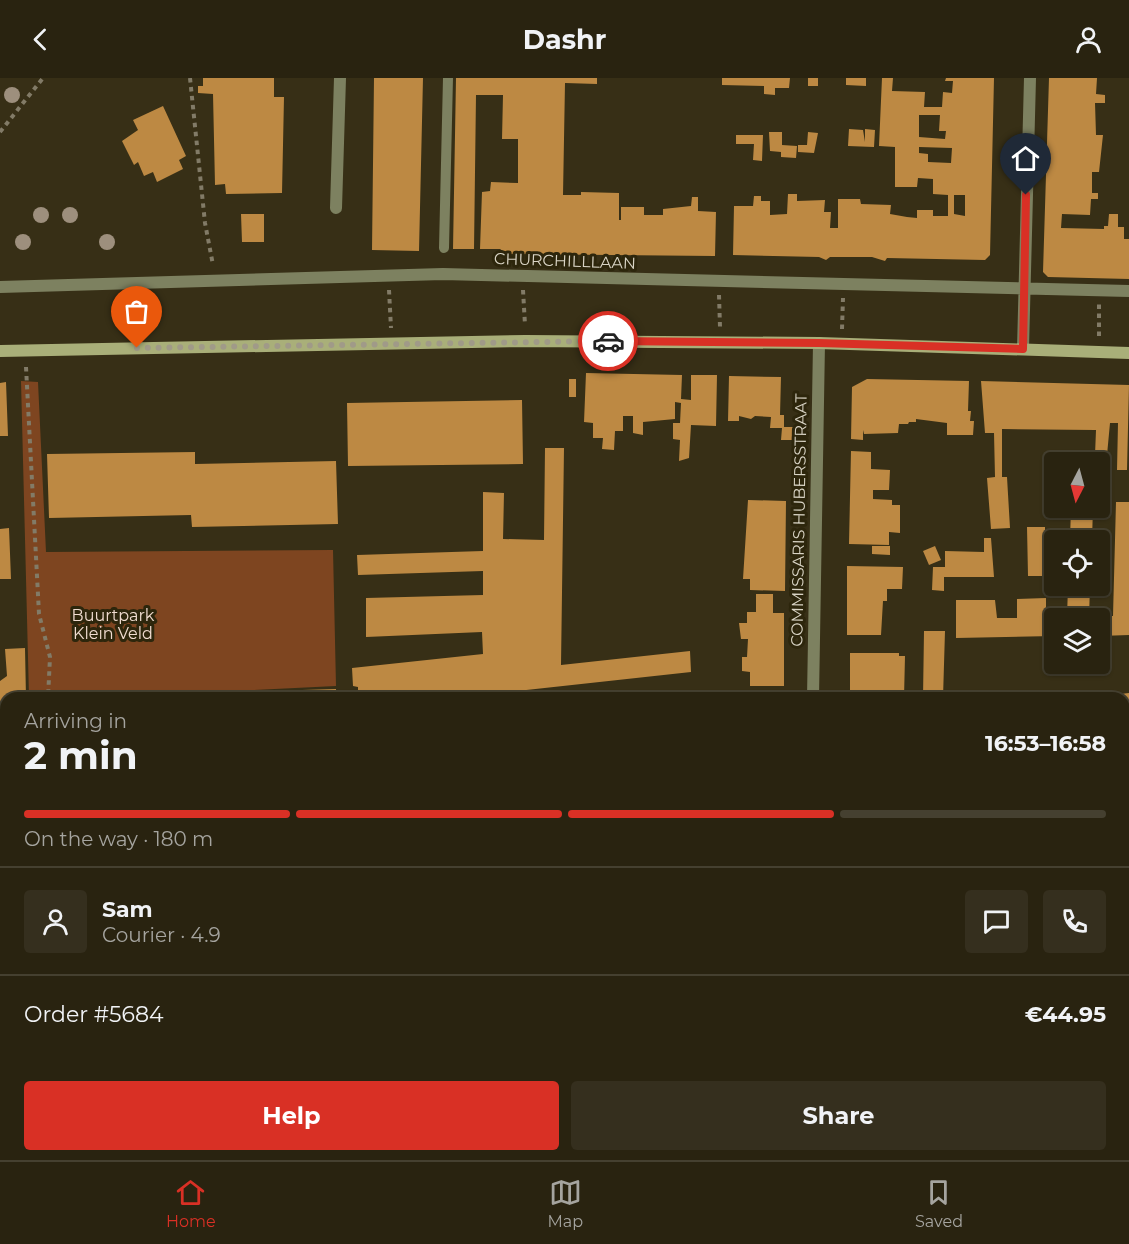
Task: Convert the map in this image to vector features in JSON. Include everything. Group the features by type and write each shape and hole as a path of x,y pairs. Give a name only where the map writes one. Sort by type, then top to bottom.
{"street":[{"path":"336,208 340,78"},
{"path":"1023,349 1030,78"},
{"name":"CHURCHILLLAAN","path":"0,287 388,276 1129,291"},
{"path":"0,351 525,341 819,343 1129,353"},
{"name":"COMMISSARIS HUBERSSTRAAT","path":"813,692 819,343"}],"lane":[{"path":"444,248 447,78"}],"path":[{"path":"0,132 43,78"},
{"path":"190,78 205,223 211,244 214,281"},
{"path":"388,276 391,343"},
{"path":"523,277 525,341"},
{"path":"719,282 720,342"},
{"path":"839,332 844,327 842,285"},
{"path":"1099,291 1099,352"},
{"path":"17,351 28,370 39,614 50,657 48,692"}],"green space":[{"name":"Buurtpark Klein Veld","path":"21,381 38,382 46,552 333,550 336,686 215,692 29,692"}],"building":[{"path":"203,78 274,78 274,97 284,97 282,193 226,194 225,184 215,185 213,94 198,93 198,86 203,86"},
{"path":"374,78 423,78 419,251 372,250"},
{"path":"456,78 597,78 597,84 565,83 563,195 581,195 581,192 619,193 619,220 621,220 621,207 644,207 644,215 663,215 663,209 691,206 692,197 698,197 698,211 716,212 715,256 507,254 500,249 480,249 482,192 490,191 491,182 518,183 518,139 502,139 503,95 476,95 474,249 453,249"},
{"path":"722,78 790,78 789,88 775,88 775,95 764,94 764,86 722,85"},
{"path":"808,78 818,78 818,86 808,86"},
{"path":"846,78 866,78 866,86 846,85"},
{"path":"882,78 893,78 892,91 925,92 924,107 942,107 943,92 952,93 953,81 945,81 946,78 994,78 990,255 985,260 887,258 885,261 872,257 830,257 826,260 819,257 733,255 734,206 753,206 754,196 761,196 761,201 770,201 770,215 787,214 788,194 797,194 797,201 825,200 824,212 831,212 830,228 838,228 838,199 860,199 861,204 891,205 890,214 907,217 917,218 917,210 933,210 933,216 948,216 948,195 933,194 933,179 918,178 917,187 895,187 895,147 879,146","holes":["919,115 940,115 939,131 946,131 945,139 919,137","919,147 952,148 951,163 928,162 928,154 919,153","954,195 965,195 965,216 954,214"]},
{"path":"1049,78 1097,78 1096,94 1105,95 1105,103 1095,103 1096,135 1103,135 1099,172 1092,172 1092,193 1098,193 1098,199 1091,199 1090,215 1062,214 1061,228 1104,229 1104,226 1108,226 1109,214 1118,214 1118,227 1124,227 1124,239 1129,239 1129,279 1048,277 1043,272"},
{"path":"163,106 186,156 179,160 183,169 157,182 153,172 144,176 138,162 134,165 122,141 138,130 133,120"},
{"path":"849,129 863,130 865,142 865,129 875,130 874,147 848,146"},
{"path":"769,132 782,132 782,145 797,146 796,158 781,157 781,152 770,151"},
{"path":"808,132 818,133 814,153 798,152 798,145 807,145"},
{"path":"736,135 763,135 762,161 753,160 754,144 736,144"},
{"path":"241,214 264,214 264,242 242,242"},
{"path":"586,373 682,375 681,399 691,400 691,375 717,375 716,426 691,425 689,458 679,461 680,440 673,439 673,423 680,423 681,403 675,402 675,419 643,422 643,435 633,433 633,416 623,416 623,431 615,431 614,450 602,449 603,438 593,438 593,423 584,422"},
{"path":"729,376 781,377 780,415 784,415 784,427 796,427 796,440 781,440 782,428 770,428 771,417 755,416 751,419 739,416 739,421 728,421"},
{"path":"569,379 576,379 576,397 569,397"},
{"path":"867,379 969,381 968,411 971,411 970,421 974,421 973,435 947,435 947,423 916,419 916,422 899,424 898,433 864,434 863,430 863,440 851,439 852,387"},
{"path":"981,381 1129,385 1127,470 1117,470 1118,423 1110,423 1107,452 1095,452 1096,430 1002,429 1002,477 1007,477 1010,528 991,529 987,478 995,477 994,433 985,433"},
{"path":"6,382 8,436 0,436 0,383"},
{"path":"522,400 523,464 348,466 347,403"},
{"path":"545,448 564,448 561,665 690,651 691,672 508,692 358,692 358,687 353,686 352,668 483,654 482,632 366,637 366,598 483,595 483,571 358,575 357,555 483,551 483,492 504,493 503,539 544,540"},
{"path":"851,451 871,452 871,469 890,470 889,490 873,490 873,499 892,500 892,505 900,505 900,533 889,532 889,545 849,544"},
{"path":"195,452 195,464 336,461 338,524 192,527 191,515 49,518 47,454"},
{"path":"748,500 786,501 785,591 750,590 750,579 743,579"},
{"path":"1116,502 1129,502 1129,635 1110,636 1110,616 1113,616"},
{"path":"1071,518 1093,518 1092,530 1070,530"},
{"path":"1027,527 1045,527 1044,576 1028,576"},
{"path":"9,528 11,579 0,579 0,529"},
{"path":"984,538 991,538 994,577 944,577 944,591 932,590 933,567 945,567 945,551 984,552"},
{"path":"872,546 890,546 890,555 872,554"},
{"path":"935,546 941,560 929,565 923,551"},
{"path":"847,566 903,567 902,589 887,589 887,601 883,601 881,635 847,635"},
{"path":"756,594 773,594 773,613 784,613 784,686 750,686 750,672 742,671 742,657 747,657 748,639 741,639 739,623 747,623 747,612 756,612"},
{"path":"1068,596 1090,596 1089,608 1067,608"},
{"path":"1046,598 1044,636 956,638 956,600 995,600 997,618 1017,618 1017,599"},
{"path":"924,631 945,631 943,692 923,692"},
{"path":"25,648 26,692 0,692 0,681 7,676 5,649"},
{"path":"850,653 899,653 899,656 905,656 904,692 850,692"},
{"path":"336,689 336,692 302,692 302,690"},
{"path":"281,690 281,692 248,692"}],"way so far":[{"path":"137,348 608,341"}],"route":[{"path":"608,341 819,343 1023,349 1026,195"}]}
